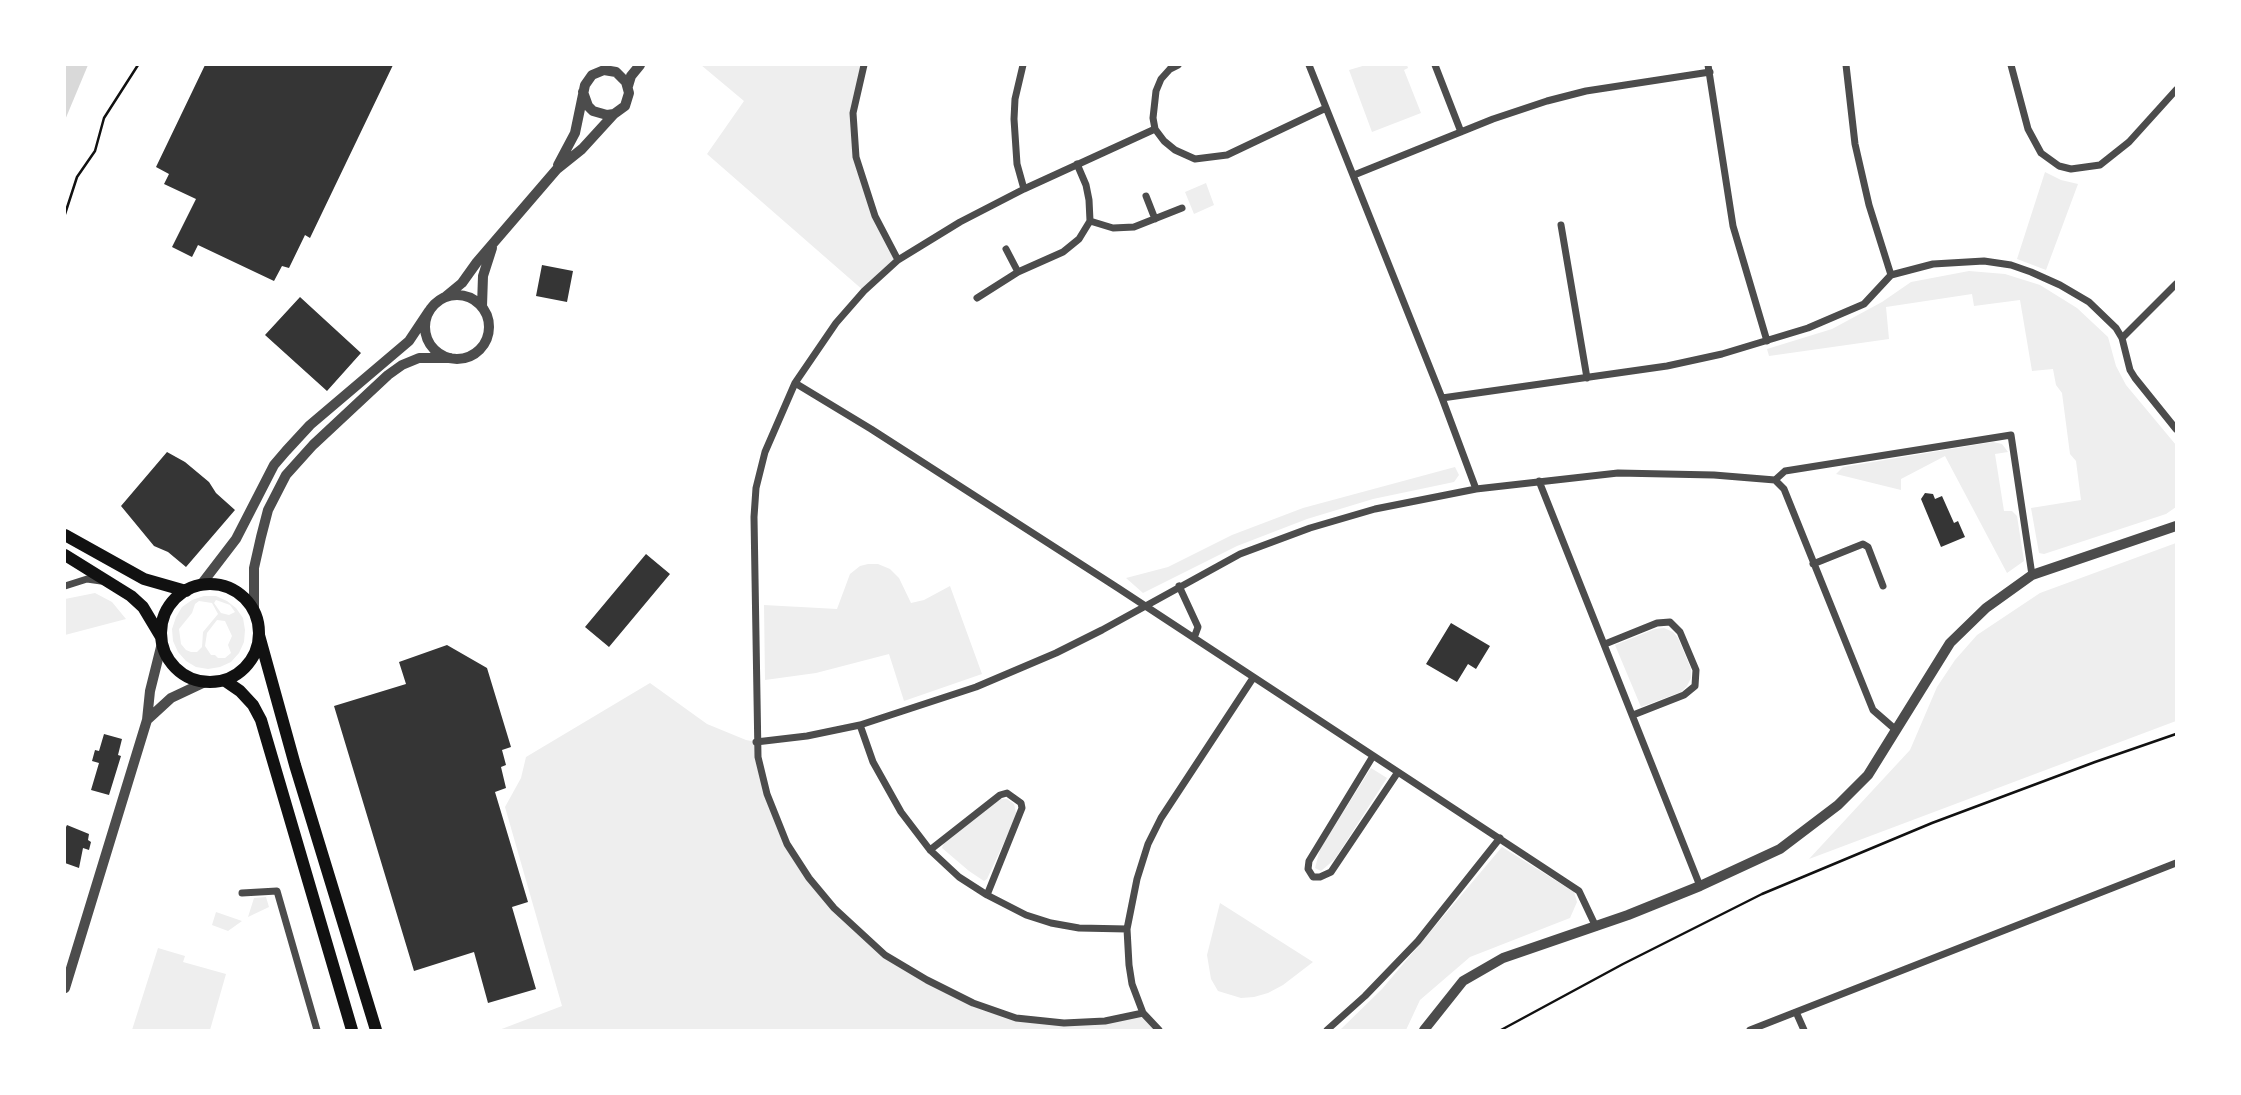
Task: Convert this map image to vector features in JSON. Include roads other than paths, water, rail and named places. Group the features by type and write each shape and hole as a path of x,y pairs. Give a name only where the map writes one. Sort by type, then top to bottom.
{"main road":[{"path":"65,535 144,579 186,591"},
{"path":"65,555 112,583 143,607 172,663 181,673 195,680 205,682 235,676 245,668 257,647 259,635"},
{"path":"162,640 167,611 178,596 200,586 225,587 237,593 254,611 295,765 376,1030"},
{"path":"224,680 240,691 253,705 261,720 352,1030"}],"street":[{"path":"200,586 236,539 274,466 286,451 310,425 409,341 436,303 462,283 506,226 557,169 582,149 614,114 625,106 631,76 640,65"},
{"path":"864,65 853,113 856,157 875,216 898,260"},
{"path":"1023,65 1015,99 1014,129 1017,164 1024,189"},
{"path":"1178,65 1161,79 1156,91 1153,118 1155,129 1175,150 1195,159 1227,155 1326,108"},
{"path":"1309,65 1476,489"},
{"path":"1435,65 1461,132"},
{"path":"1846,65 1857,155 1891,275"},
{"path":"2011,65 2028,129 2034,141 2041,153 2059,166 2071,169 2100,165 2129,142 2176,90"},
{"path":"557,169 575,133 587,79 598,71 616,67 628,86"},
{"path":"1354,175 1547,101 1709,68 1733,226 1767,341"},
{"path":"583,92 593,111 614,114"},
{"path":"1143,1013 1105,1021 1064,1023 1016,1018 973,1003 885,955 834,908 808,878 787,844 766,794 757,742 754,545 756,488 765,452 795,383 836,323 864,291 898,260 960,222 1024,189 1155,129"},
{"path":"977,298 1018,272 1063,252 1079,239 1090,221 1086,186 1077,164"},
{"path":"1146,196 1155,219"},
{"path":"1090,221 1113,228 1134,227 1182,208"},
{"path":"1561,225 1587,378"},
{"path":"482,306 483,276 495,242"},
{"path":"1006,249 1018,272"},
{"path":"1442,398 1667,366 1722,354 1808,328 1864,304 1891,275 1952,262 1984,261 2011,265 2031,272 2089,302 2116,328 2122,338 2130,370 2176,429"},
{"path":"2122,338 2176,284"},
{"path":"254,611 254,568 261,537 268,510 286,475 313,445 402,365 419,358 469,357 485,345 490,325 482,306 475,299 465,296 445,297"},
{"path":"429,312 426,321 428,340 433,348 450,359"},
{"path":"795,383 871,429 1194,638 1579,891 1596,927"},
{"path":"1775,480 1785,471 2011,435 2032,575"},
{"path":"757,742 807,736 860,725 976,687 1056,653 1240,554 1310,528 1376,509 1476,489 1618,473 1714,475 1775,480 1784,489 1873,710 1896,730"},
{"path":"1539,481 1700,886"},
{"path":"1424,1030 1463,981 1503,958 1596,927 1700,886 1780,849 1838,805 1868,775 1950,643 1986,608 2032,575 2176,526"},
{"path":"1813,564 1863,544 1868,547 1883,586"},
{"path":"67,584 88,579 112,583"},
{"path":"1179,586 1198,627 1194,638"},
{"path":"1605,644 1657,623 1670,622 1680,632 1696,670 1695,685 1684,695 1633,715"},
{"path":"65,988 147,720 150,691 162,640"},
{"path":"1159,1030 1143,1013 1132,984 1127,929 1137,879 1148,844 1161,818 1254,678"},
{"path":"147,720 171,698 205,682"},
{"path":"860,725 873,762 887,789 930,850 959,877 1026,915 1051,923 1079,928 1127,929"},
{"path":"1373,756 1309,861 1308,869 1313,877 1331,872 1398,772"},
{"path":"930,850 1000,795 1007,793 1021,803 1022,808 987,895"},
{"path":"1328,1030 1418,941 1500,838"},
{"path":"1750,1030 2176,863"},
{"path":"242,893 277,891 317,1030"},
{"path":"1796,1012 1804,1030"}]}
